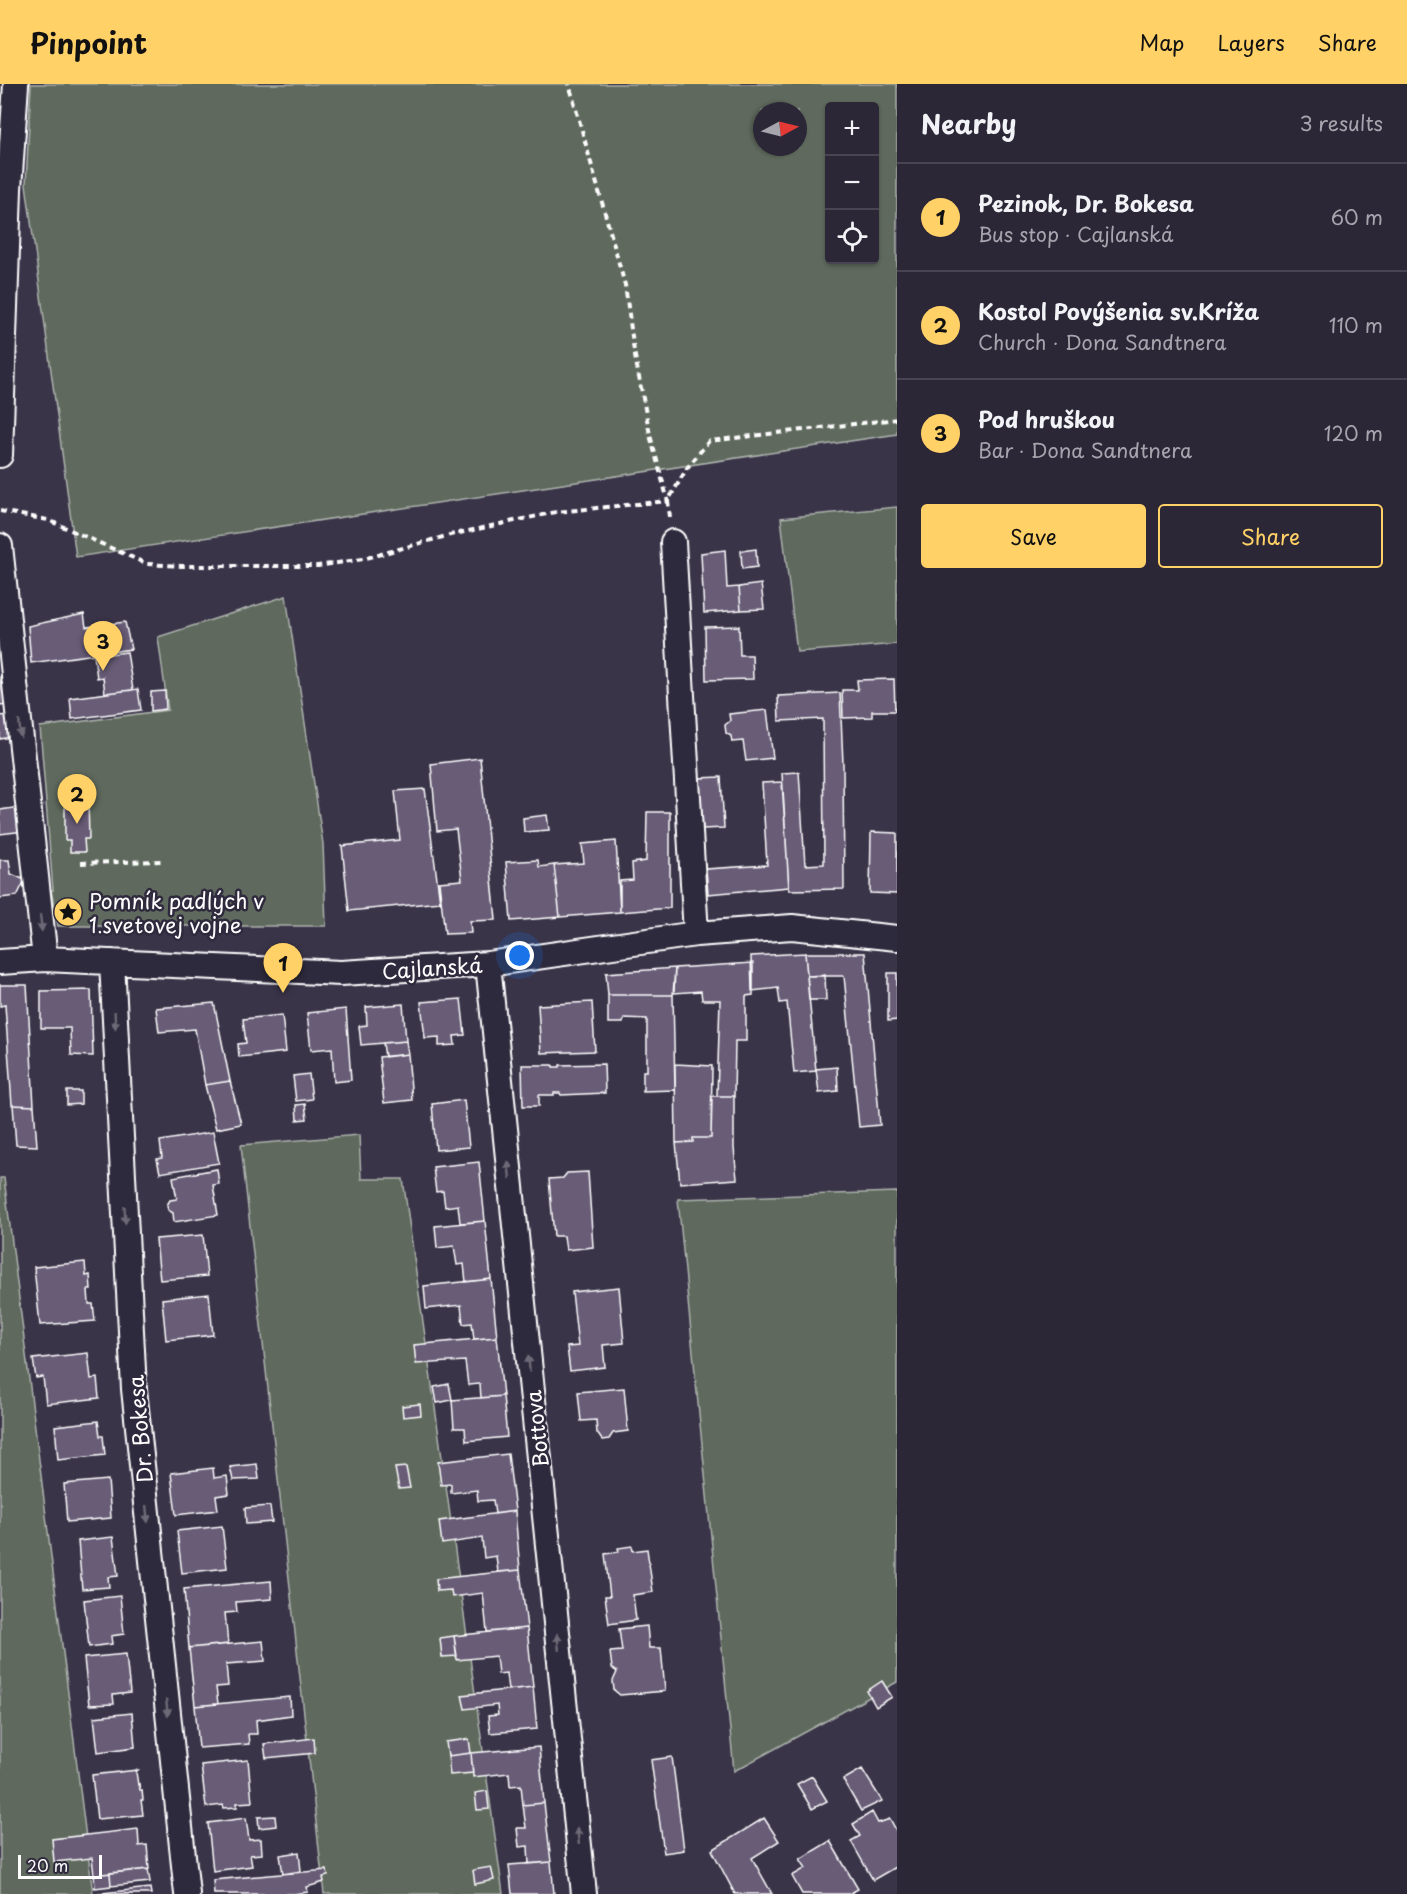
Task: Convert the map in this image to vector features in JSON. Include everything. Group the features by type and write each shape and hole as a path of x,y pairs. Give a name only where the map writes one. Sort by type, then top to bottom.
{"street":[{"path":"0,455 5,190 16,84"},
{"path":"672,542 696,934"},
{"path":"0,546 45,959"},
{"name":"Cajlanská","path":"0,962 45,959 341,973 488,964 696,934 792,927 897,938"},
{"name":"Dr. Bokesa","path":"112,962 134,1389 187,1894"},
{"name":"Bottova","path":"488,964 584,1894"}],"path":[{"path":"569,84 626,285 634,351 650,435 668,501 672,542"},
{"path":"668,501 687,468 710,441 897,419"},
{"path":"0,511 48,520 147,564 318,566 363,560 450,535 556,512 668,501"},
{"path":"81,863 161,861"}],"green space":[{"path":"31,84 897,84 897,434 76,557 26,184"},
{"path":"897,507 897,644 797,652 781,518"},
{"path":"286,596 323,844 326,926 58,926 51,890 53,890 40,727 168,710 158,637"},
{"path":"359,1135 361,1179 403,1179 503,1894 324,1894 241,1145"},
{"path":"0,1178 4,1178 93,1894 0,1894"},
{"path":"897,1192 897,1682 734,1771 678,1199"}],"building":[{"path":"756,549 757,567 742,569 741,551"},
{"path":"725,550 727,588 739,587 741,610 704,613 701,553"},
{"path":"761,584 764,609 741,610 739,587"},
{"path":"84,614 86,627 125,622 131,649 31,663 28,626"},
{"path":"739,626 740,655 752,655 753,679 706,680 705,627"},
{"path":"127,652 133,690 105,693 103,677 97,678 94,656"},
{"path":"3,676 7,704 0,705 0,677"},
{"path":"894,679 895,711 872,711 872,717 843,718 842,690 858,690 857,680"},
{"path":"138,689 141,710 72,719 70,698"},
{"path":"165,691 166,709 151,711 151,692"},
{"path":"840,693 844,889 789,890 782,773 799,772 805,865 824,864 823,719 779,721 778,696"},
{"path":"767,710 773,758 746,761 743,741 732,742 731,736 726,733 725,725 730,721 729,714"},
{"path":"8,715 11,737 0,739 0,716"},
{"path":"480,758 496,920 470,921 471,933 445,934 439,882 462,880 456,829 437,831 431,764"},
{"path":"721,777 724,828 703,829 699,778"},
{"path":"782,782 789,887 708,894 706,869 767,865 762,783"},
{"path":"425,789 440,902 349,911 342,846 400,840 395,791"},
{"path":"72,794 80,795 88,800 89,839 84,839 85,852 70,852 70,840 65,840 65,809"},
{"path":"21,807 24,831 0,834 0,810"},
{"path":"647,812 670,812 670,908 620,912 620,881 633,880 632,863 646,861"},
{"path":"547,815 549,830 524,832 523,818"},
{"path":"871,832 897,833 897,894 870,893"},
{"path":"616,841 620,912 560,917 554,865 584,863 582,844"},
{"path":"0,860 9,860 11,874 25,880 17,896 0,898"},
{"path":"538,860 539,867 554,865 560,917 511,921 506,862"},
{"path":"805,953 865,953 880,1125 859,1127 844,976 807,976"},
{"path":"805,953 816,1071 794,1073 787,1002 780,1003 778,988 752,991 751,956"},
{"path":"753,963 753,995 746,996 746,1041 735,1041 734,1096 717,1096 720,1000 702,1000 701,991 674,993 675,968"},
{"path":"675,968 673,995 608,995 606,973"},
{"path":"888,973 897,973 897,1020 888,1021"},
{"path":"825,975 826,1000 809,1000 807,976"},
{"path":"0,985 27,985 34,1106 12,1105 5,1005 0,1006"},
{"path":"91,990 93,1056 71,1055 70,1028 41,1028 41,991"},
{"path":"608,995 673,995 675,1090 643,1091 643,1071 647,1071 647,1019 624,1018 623,1023 608,1023"},
{"path":"461,999 465,1035 454,1036 455,1045 439,1046 439,1037 425,1038 421,1002"},
{"path":"592,1002 595,1051 541,1053 538,1005"},
{"path":"214,1003 230,1081 205,1085 195,1029 159,1032 156,1008"},
{"path":"403,1004 406,1041 361,1045 359,1026 367,1025 366,1007"},
{"path":"346,1009 351,1080 334,1082 332,1048 311,1050 307,1013"},
{"path":"282,1015 286,1052 239,1057 238,1044 246,1043 243,1019"},
{"path":"406,1041 408,1054 385,1057 383,1043"},
{"path":"408,1054 412,1100 384,1103 379,1057"},
{"path":"604,1064 605,1093 539,1095 539,1106 523,1106 522,1065 560,1067 560,1065"},
{"path":"675,1064 712,1066 711,1138 693,1138 693,1142 676,1143"},
{"path":"837,1067 838,1091 819,1093 816,1069"},
{"path":"309,1074 312,1099 296,1101 293,1076"},
{"path":"230,1081 241,1124 216,1129 205,1085"},
{"path":"67,1091 81,1091 81,1104 67,1105"},
{"path":"712,1096 734,1096 734,1148 737,1179 680,1183 676,1143 693,1142 693,1138 711,1138"},
{"path":"464,1100 469,1147 436,1150 432,1104"},
{"path":"305,1104 307,1119 297,1120 296,1105"},
{"path":"13,1105 34,1106 37,1146 16,1145"},
{"path":"213,1132 219,1163 160,1173 157,1159 162,1158 160,1141"},
{"path":"479,1162 485,1221 460,1223 458,1205 445,1207 443,1191 436,1192 433,1167"},
{"path":"217,1169 219,1184 213,1185 218,1215 174,1222 173,1213 168,1210 167,1205 170,1200 177,1199 173,1177"},
{"path":"588,1172 593,1247 566,1250 564,1236 554,1236 549,1179 563,1178 567,1173"},
{"path":"485,1221 491,1279 466,1282 464,1264 457,1265 454,1246 437,1248 435,1226"},
{"path":"203,1235 207,1276 160,1280 156,1239"},
{"path":"85,1262 86,1276 90,1275 89,1304 93,1304 95,1321 40,1325 34,1267"},
{"path":"491,1279 497,1337 474,1339 472,1323 463,1324 461,1305 426,1309 424,1286"},
{"path":"619,1287 624,1343 603,1345 605,1367 570,1371 567,1347 578,1346 572,1292"},
{"path":"209,1294 213,1335 166,1340 162,1299"},
{"path":"497,1337 503,1396 481,1398 480,1384 468,1385 465,1361 416,1364 414,1345"},
{"path":"88,1353 91,1379 97,1378 99,1398 46,1404 43,1377 36,1378 33,1359"},
{"path":"449,1384 452,1400 437,1403 434,1387"},
{"path":"624,1388 628,1431 613,1433 609,1439 602,1440 597,1433 596,1420 581,1421 578,1392"},
{"path":"503,1396 507,1437 466,1441 465,1428 454,1428 452,1400"},
{"path":"420,1404 421,1415 403,1417 402,1406"},
{"path":"98,1421 100,1436 103,1436 105,1455 58,1460 55,1426"},
{"path":"508,1454 515,1511 495,1514 493,1500 478,1501 477,1490 451,1493 451,1484 441,1485 438,1462"},
{"path":"257,1464 259,1479 233,1480 230,1467"},
{"path":"406,1467 410,1488 399,1489 395,1468"},
{"path":"213,1468 214,1478 227,1476 229,1494 216,1496 218,1510 176,1515 171,1473"},
{"path":"108,1480 111,1518 67,1522 64,1484"},
{"path":"270,1506 272,1522 246,1524 245,1508"},
{"path":"515,1511 520,1570 498,1572 496,1556 484,1558 482,1538 442,1544 439,1521"},
{"path":"222,1526 227,1568 182,1573 177,1531"},
{"path":"113,1537 118,1576 108,1577 109,1587 82,1589 78,1541"},
{"path":"632,1546 633,1551 647,1549 653,1592 633,1595 636,1620 609,1624 605,1596 610,1596 605,1554 619,1552 618,1548"},
{"path":"520,1570 527,1628 487,1632 483,1593 452,1597 451,1590 437,1591 436,1579"},
{"path":"271,1581 272,1599 236,1602 237,1612 225,1613 228,1644 189,1648 184,1589"},
{"path":"120,1596 124,1634 111,1636 112,1644 89,1647 84,1600"},
{"path":"647,1626 649,1648 661,1648 665,1691 620,1695 614,1690 613,1681 617,1672 612,1668 610,1652 622,1651 619,1629"},
{"path":"527,1628 533,1687 508,1690 506,1673 498,1674 496,1656 457,1660 454,1636"},
{"path":"454,1636 457,1656 442,1657 440,1638"},
{"path":"263,1641 265,1661 226,1664 228,1686 216,1687 218,1704 195,1706 189,1648"},
{"path":"126,1654 130,1693 113,1695 114,1704 89,1705 84,1658"},
{"path":"882,1681 892,1697 876,1707 867,1691"},
{"path":"533,1687 537,1729 490,1733 488,1716 498,1715 497,1705 465,1709 462,1695"},
{"path":"290,1697 291,1715 256,1720 257,1734 248,1734 249,1744 199,1748 195,1706"},
{"path":"132,1713 135,1747 98,1752 94,1717"},
{"path":"314,1738 315,1753 266,1758 264,1744"},
{"path":"469,1739 471,1753 448,1756 446,1742"},
{"path":"539,1747 544,1803 523,1805 521,1785 510,1786 509,1773 473,1777 471,1753"},
{"path":"471,1753 473,1773 450,1775 448,1756"},
{"path":"672,1757 684,1850 664,1853 651,1760"},
{"path":"248,1760 252,1802 237,1803 237,1807 224,1808 223,1805 206,1807 201,1765"},
{"path":"862,1769 882,1801 861,1811 843,1780"},
{"path":"138,1770 136,1772 138,1785 142,1790 143,1815 97,1819 92,1775"},
{"path":"812,1776 827,1801 812,1809 797,1784"},
{"path":"487,1791 489,1809 477,1810 475,1793"},
{"path":"544,1803 551,1862 529,1864 528,1846 519,1847 517,1828 526,1828 523,1805"},
{"path":"872,1812 878,1823 890,1819 897,1832 897,1866 873,1880 851,1841 860,1836 853,1824"},
{"path":"275,1816 276,1826 259,1828 258,1817"},
{"path":"246,1818 249,1840 261,1839 262,1854 250,1855 252,1866 213,1871 208,1823"},
{"path":"764,1818 779,1841 752,1858 772,1894 735,1894 712,1850"},
{"path":"138,1829 139,1846 147,1845 149,1869 94,1875 92,1858 54,1862 52,1839"},
{"path":"830,1841 858,1889 849,1894 802,1894 792,1876 806,1868 800,1859"},
{"path":"299,1852 301,1871 283,1874 280,1855"},
{"path":"551,1862 554,1894 512,1894 509,1865"},
{"path":"491,1867 494,1880 475,1884 473,1870"},
{"path":"148,1869 150,1882 111,1886 110,1873"},
{"path":"327,1870 328,1876 323,1877 324,1882 307,1887 308,1892 214,1894 213,1880"},
{"path":"110,1873 111,1886 95,1888 94,1875"},
{"path":"150,1888 151,1894 92,1894"}],"place":[{"name":"Pod hruškou","path":"103,671"},
{"name":"Kostol Povýšenia sv.Kríža","path":"77,824"},
{"name":"Pomník padlých v 1.svetovej vojne","path":"68,912"},
{"name":"Pezinok, Dr. Bokesa","path":"283,993"}]}
